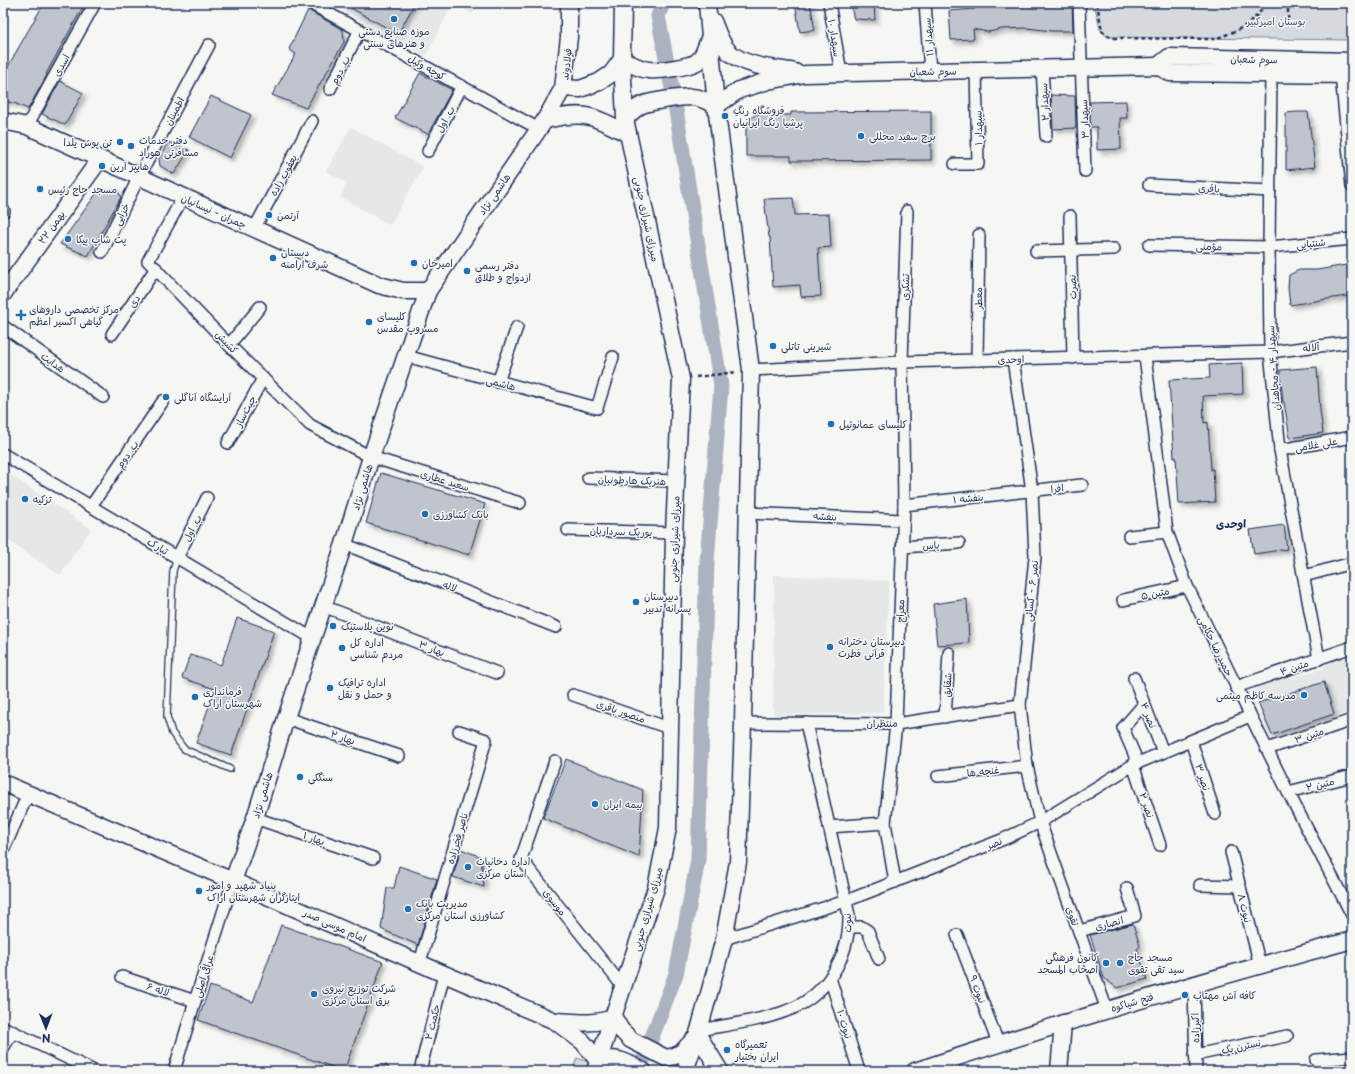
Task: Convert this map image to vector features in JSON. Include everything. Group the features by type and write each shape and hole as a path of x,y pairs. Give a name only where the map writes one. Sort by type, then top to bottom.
{"street":[{"name":"اسدی","path":"27,126 47,95 95,3"},
{"name":"فولادوند","path":"542,124 564,88 569,37 569,3"},
{"name":"میرزای شیرازی جنوبی","path":"597,1066 656,888 668,828 674,533 681,379 627,127 622,59 623,3"},
{"name":"سپهدار ۱۰","path":"829,3 841,73"},
{"name":"سپهدار ۱۱","path":"925,3 930,71"},
{"name":"سپهدار ۳","path":"1080,3 1085,171"},
{"path":"685,1071 698,1033 724,939 738,862 743,723 751,370 716,106 707,5"},
{"path":"707,5 722,43 729,51 750,63 804,74"},
{"name":"کوچه وکیل","path":"315,6 462,86 542,124"},
{"name":"ب. دوم","path":"330,89 360,30"},
{"path":"564,88 580,89 599,82 611,74 622,59 635,66 650,70 689,66 698,62 704,53 710,37"},
{"name":"اطمینان","path":"139,177 209,45"},
{"name":"سوم شعبان","path":"1158,66 1169,57 1352,61"},
{"name":"سوم شعبان","path":"716,106 739,90 768,81 804,74 1158,66 1170,73 1346,75"},
{"name":"سپهدار ۲","path":"1042,68 1046,136"},
{"name":"سپهدار ۱","path":"955,164 978,164 976,70"},
{"name":"سپهدار ۴ - مجاهدان","path":"1271,73 1269,246 1270,352 1280,450 1319,659"},
{"path":"1346,75 1352,186"},
{"name":"ب. اول","path":"428,151 462,86"},
{"path":"542,124 562,116 586,116 606,123 627,127 633,110 641,105 653,101 693,97 705,100 716,106"},
{"name":"چمران - نیسانیان","path":"3,121 27,126 379,284 403,291 428,291"},
{"name":"یعقوب زاده","path":"254,228 312,121"},
{"name":"هاشمی نژاد","path":"233,881 255,818 371,457 428,291 542,124"},
{"name":"۲۲ بهمن","path":"3,294 100,159"},
{"name":"خزایی","path":"102,252 139,177"},
{"name":"باقری","path":"1149,185 1270,191"},
{"path":"156,268 148,261 183,197"},
{"name":"تشکری","path":"902,362 907,211"},
{"name":"نصرت","path":"1070,216 1073,358"},
{"name":"معطر","path":"977,360 979,235"},
{"name":"شنتیایی","path":"1269,246 1352,238"},
{"name":"مؤمنی","path":"1149,245 1269,246"},
{"path":"1036,251 1114,248"},
{"name":"دی","path":"112,334 156,268"},
{"name":"کشیش","path":"156,268 229,345 310,425 371,457"},
{"path":"229,345 260,307"},
{"name":"هدایت","path":"3,326 103,397"},
{"path":"498,382 517,328"},
{"name":"آلاله","path":"1270,352 1352,342"},
{"name":"اوحدی","path":"751,370 902,362 1270,352"},
{"name":"هاشمی","path":"406,356 597,408 613,357"},
{"name":"حمیدرضا حکامی","path":"1145,356 1167,532 1187,586 1288,792 1352,915"},
{"name":"نصر ۶ - کسائی","path":"1013,359 1032,491 1035,557 1020,705 1028,766 1040,822"},
{"name":"معراج","path":"895,882 885,823 896,724 904,505 902,362"},
{"name":"چیت‌ساز","path":"228,443 263,378"},
{"name":"ب. دوم","path":"91,506 164,401"},
{"name":"علی غلامی","path":"1280,450 1352,437"},
{"name":"تبارک","path":"3,454 312,638"},
{"name":"سعید عطاری","path":"371,457 520,503"},
{"name":"هنریک هارطونیان","path":"588,478 676,481"},
{"name":"افرا","path":"1032,491 1082,485"},
{"name":"بنفشه ۱","path":"904,505 1032,491"},
{"name":"ب. اول","path":"177,558 207,498"},
{"name":"بنفشه","path":"748,513 903,520"},
{"name":"یوریک سرداریان","path":"568,530 674,533"},
{"path":"1129,536 1167,532"},
{"name":"یاس","path":"902,547 959,543"},
{"name":"لاله","path":"344,544 556,627"},
{"path":"1304,576 1352,563"},
{"name":"متین ۵","path":"1123,600 1187,586"},
{"name":"بهار ۳","path":"323,606 497,673"},
{"name":"متین ۴","path":"1236,687 1352,647"},
{"name":"شقایق","path":"945,717 949,653"},
{"name":"نصر ۴","path":"1134,678 1164,752"},
{"name":"منصور باقری","path":"573,695 669,728"},
{"name":"نصر ۲","path":"1144,704 1123,728 1160,845"},
{"name":"منتظران","path":"743,723 896,724 1020,705"},
{"name":"نصر","path":"724,939 846,901 1004,838 1040,822 1135,764 1250,716"},
{"name":"بهار ۲","path":"286,718 399,756"},
{"name":"متین ۳","path":"1267,749 1352,720"},
{"name":"نبوت","path":"698,1033 787,1011 811,998 830,978 838,966 843,954 849,927 846,901 806,723"},
{"name":"ناصر فخرزاده","path":"420,962 486,740 459,731"},
{"name":"نصر ۳","path":"1191,741 1215,814"},
{"name":"موسوی","path":"555,761 521,859 624,988"},
{"name":"غنچه ها","path":"938,776 1028,766"},
{"name":"متین ۲","path":"1288,792 1352,776"},
{"name":"امام موسی صدر","path":"3,783 555,1021 583,1042 597,1066"},
{"path":"3,851 28,794"},
{"name":"بهار ۱","path":"255,818 373,858"},
{"name":"تقوی","path":"1040,822 1107,1010"},
{"path":"829,827 885,823"},
{"name":"نبوت ۸","path":"1231,852 1260,965"},
{"name":"عراقی اصلی","path":"174,1071 233,881"},
{"path":"1200,885 1240,886"},
{"name":"انصاری","path":"1078,931 1135,916 1127,888"},
{"path":"849,927 862,927 868,931 879,959"},
{"name":"نبوت ۹","path":"957,935 998,1043"},
{"name":"فتح شیاکوه","path":"915,1071 946,1066 998,1043 1194,984 1352,940"},
{"name":"حکمت ۲","path":"420,1071 444,974"},
{"name":"لاله ۶","path":"122,977 195,1001"},
{"name":"نبوت ۱۰","path":"830,978 859,1071"},
{"name":"اکبرزاده","path":"1194,984 1196,1071"},
{"path":"614,1018 621,1030 631,1040 666,1058 675,1056 682,1052 698,1033"},
{"name":"امام موسی صدر","path":"555,1021 590,1023 614,1018"},
{"path":"1059,1071 1063,1023"},
{"path":"3,1048 8,1030 94,1071"},
{"path":"698,1033 720,1071"},
{"name":"نسترن یک","path":"1195,1055 1287,1036"},
{"path":"1316,1060 1352,1058"},
{"path":"597,1066 606,1059 614,1059 622,1061 643,1071"}],"lane":[{"path":"177,558 173,571 167,716 172,733 184,749 230,769"}],"path":[{"path":"1097,3 1102,31 1112,38 1215,39 1243,27 1258,15 1266,3"},
{"path":"1288,3 1288,20"},
{"path":"697,377 732,373"}],"shaded area":[{"path":"340,3 453,3 426,56 338,8"},
{"path":"453,3 479,3 473,14"},
{"path":"351,127 423,167 390,225 340,197 347,183 326,171"},
{"name":"تزکیه","path":"3,470 91,529 60,575 3,537"},
{"name":"دبیرستان دخترانه قرآنی فطرت","path":"774,575 889,581 883,713 773,715"},
{"name":"مدرسه كاظم ميثمى","path":"1352,655 1352,712 1270,740 1253,687 1322,669 1331,659"}],"green space":[{"name":"بوستان امیرکبیر","path":"1094,3 1352,3 1352,40 1107,37 1100,29"},
{"path":"577,1058 589,1062 586,1071 572,1071"}],"building":[{"path":"44,3 85,3 28,109 14,103 3,101 3,75"},
{"path":"342,3 415,3 398,34"},
{"path":"795,3 810,3 815,30 800,32"},
{"path":"850,3 874,3 875,20 854,19"},
{"path":"975,3 1072,3 1073,31 1052,31 1027,28 1002,29 988,32 973,29 974,39 951,40 949,11 975,9"},
{"path":"308,10 343,30 344,42 306,108 272,95 296,54 289,49"},
{"path":"420,73 452,90 428,134 395,118"},
{"path":"60,81 83,93 65,125 42,114"},
{"path":"1051,95 1075,96 1076,128 1053,129"},
{"path":"211,96 251,115 230,158 189,137"},
{"path":"1126,101 1127,118 1120,118 1121,149 1097,150 1097,127 1090,127 1090,102"},
{"name":"برج سفید مجللی","path":"931,111 931,160 791,161 791,156 746,156 746,126 755,114 791,115 791,112"},
{"path":"1308,112 1315,167 1286,170 1286,113"},
{"path":"168,142 189,150 174,174 160,166 159,159"},
{"path":"99,190 117,190 121,197 88,256 60,244"},
{"path":"793,198 795,215 829,214 831,247 818,248 821,296 801,297 800,285 773,287 770,237 764,199"},
{"path":"1352,264 1352,295 1290,305 1288,288 1289,275 1299,270 1317,270"},
{"path":"1242,363 1243,394 1203,396 1204,423 1208,422 1215,502 1179,504 1176,457 1174,458 1169,380 1210,378 1209,365"},
{"path":"1317,367 1323,433 1290,438 1283,402 1280,370"},
{"name":"بانک کشاورزی","path":"381,473 485,504 469,555 366,523"},
{"path":"1284,525 1287,549 1254,554 1250,530"},
{"path":"967,599 969,643 937,645 933,604"},
{"path":"237,618 274,631 231,755 196,743 215,689 182,678 190,655 221,665"},
{"name":"مدرسه كاظم ميثمى","path":"1324,682 1334,714 1272,735 1258,703"},
{"name":"بیمه ایران","path":"566,759 643,790 639,857 543,818"},
{"name":"اداره دخانیات استان مرکزی","path":"461,849 481,857 484,887 453,877"},
{"name":"مدیریت بانک کشاورزی استان مرکزی","path":"399,866 437,879 418,945 381,929 387,888 394,888"},
{"name":"مسجد حاج سید تقی تقوی","path":"1133,924 1140,946 1137,949 1147,979 1117,988 1104,978 1090,935"},
{"name":"شرکت توزیع نیروی برق استان مرکزی","path":"281,925 383,962 344,1071 198,1020 210,986 253,1002"}],"waterway":[{"path":"639,1071 676,974 698,860 707,561 721,386 675,104 658,16 663,3"}],"place":[{"name":"موزه صنایع دستی و هنرهای سنتی","path":"394,19"},
{"name":"فروشگاه رنگِ پرشیا رنگ ایرانیان","path":"725,116"},
{"name":"برج سفید مجللی","path":"861,136"},
{"name":"تن پوش یلدا","path":"120,142"},
{"name":"دفتر خدمات مسافرتی هوراد","path":"131,146"},
{"name":"هایپر آرین","path":"102,166"},
{"name":"مسجد حاج رئیس","path":"40,189"},
{"name":"آرتمن","path":"269,215"},
{"name":"پت شاپ پیکا","path":"68,239"},
{"name":"دبستان شرف ارامنه","path":"273,258"},
{"name":"امیرخان","path":"414,263"},
{"name":"دفتر رسمی ازدواج و طلاق","path":"467,271"},
{"name":"مرکز تخصصی داروهای گیاهی اکسیر اعظم","path":"21,315"},
{"name":"کلیسای مسروپ مقدس","path":"369,322"},
{"name":"شیرینی تاتلی","path":"773,346"},
{"name":"آرایشگاه آناگلی","path":"166,397"},
{"name":"کلیسای عمانوئیل","path":"831,424"},
{"name":"تزکیه","path":"25,499"},
{"name":"بانک کشاورزی","path":"425,514"},
{"name":"دبیرستان پسرانه تدبیر","path":"636,602"},
{"name":"نوین پلاستیک","path":"333,626"},
{"name":"دبیرستان دخترانه قرآنی فطرت","path":"830,647"},
{"name":"اداره کل مردم شناسی","path":"342,648"},
{"name":"اداره ترافیک و حمل و نقل","path":"330,688"},
{"name":"مدرسه كاظم ميثمى","path":"1304,695"},
{"name":"فرمانداری شهرستان اراک","path":"195,697"},
{"name":"سنگکی","path":"300,777"},
{"name":"بیمه ایران","path":"595,804"},
{"name":"اداره دخانیات استان مرکزی","path":"468,867"},
{"name":"بنیاد شهید و امور ایثارگران شهرستان اراک","path":"199,891"},
{"name":"مدیریت بانک کشاورزی استان مرکزی","path":"408,909"},
{"name":"کانون فرهنگی اصحاب المسجد","path":"1106,963"},
{"name":"مسجد حاج سید تقی تقوی","path":"1120,963"},
{"name":"شرکت توزیع نیروی برق استان مرکزی","path":"314,994"},
{"name":"کافه آش مهتاب","path":"1185,995"},
{"name":"تعمیرگاه ایران بختیار","path":"727,1050"}],"district":[{"name":"اوحدی","path":"1231,524"}]}
